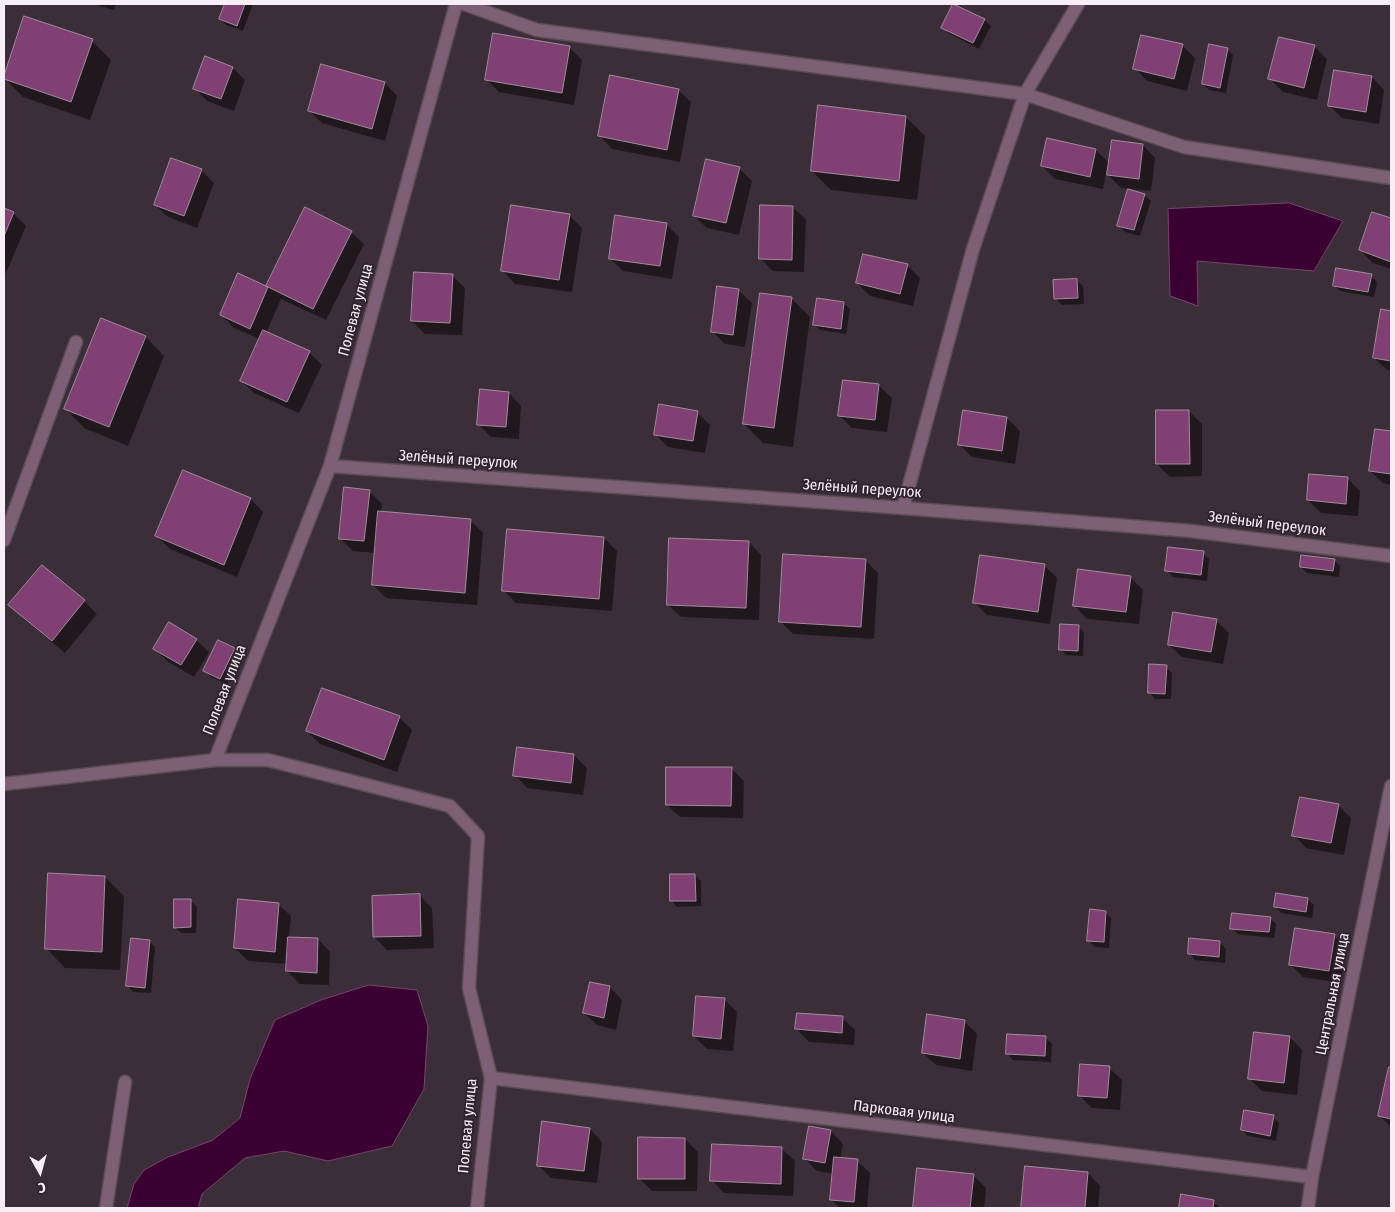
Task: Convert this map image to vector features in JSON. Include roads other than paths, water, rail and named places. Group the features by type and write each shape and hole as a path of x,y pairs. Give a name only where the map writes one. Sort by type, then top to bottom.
{"street":[{"name":"Полевая улица","path":"456,4 330,466 215,760 268,760 450,806 478,836 469,988 491,1078 477,1208"},
{"path":"464,4 537,30 1025,94 1184,147 1391,178"},
{"path":"903,508 973,249 1025,94 1078,4"},
{"path":"4,540 76,342"},
{"name":"Зелёный переулок","path":"330,466 1191,531 1391,556"},
{"path":"4,784 215,760"},
{"name":"Центральная улица","path":"1308,1208 1312,1177 1391,786"},
{"name":"Парковая улица","path":"491,1078 1312,1177"},
{"path":"106,1208 125,1082"}]}
